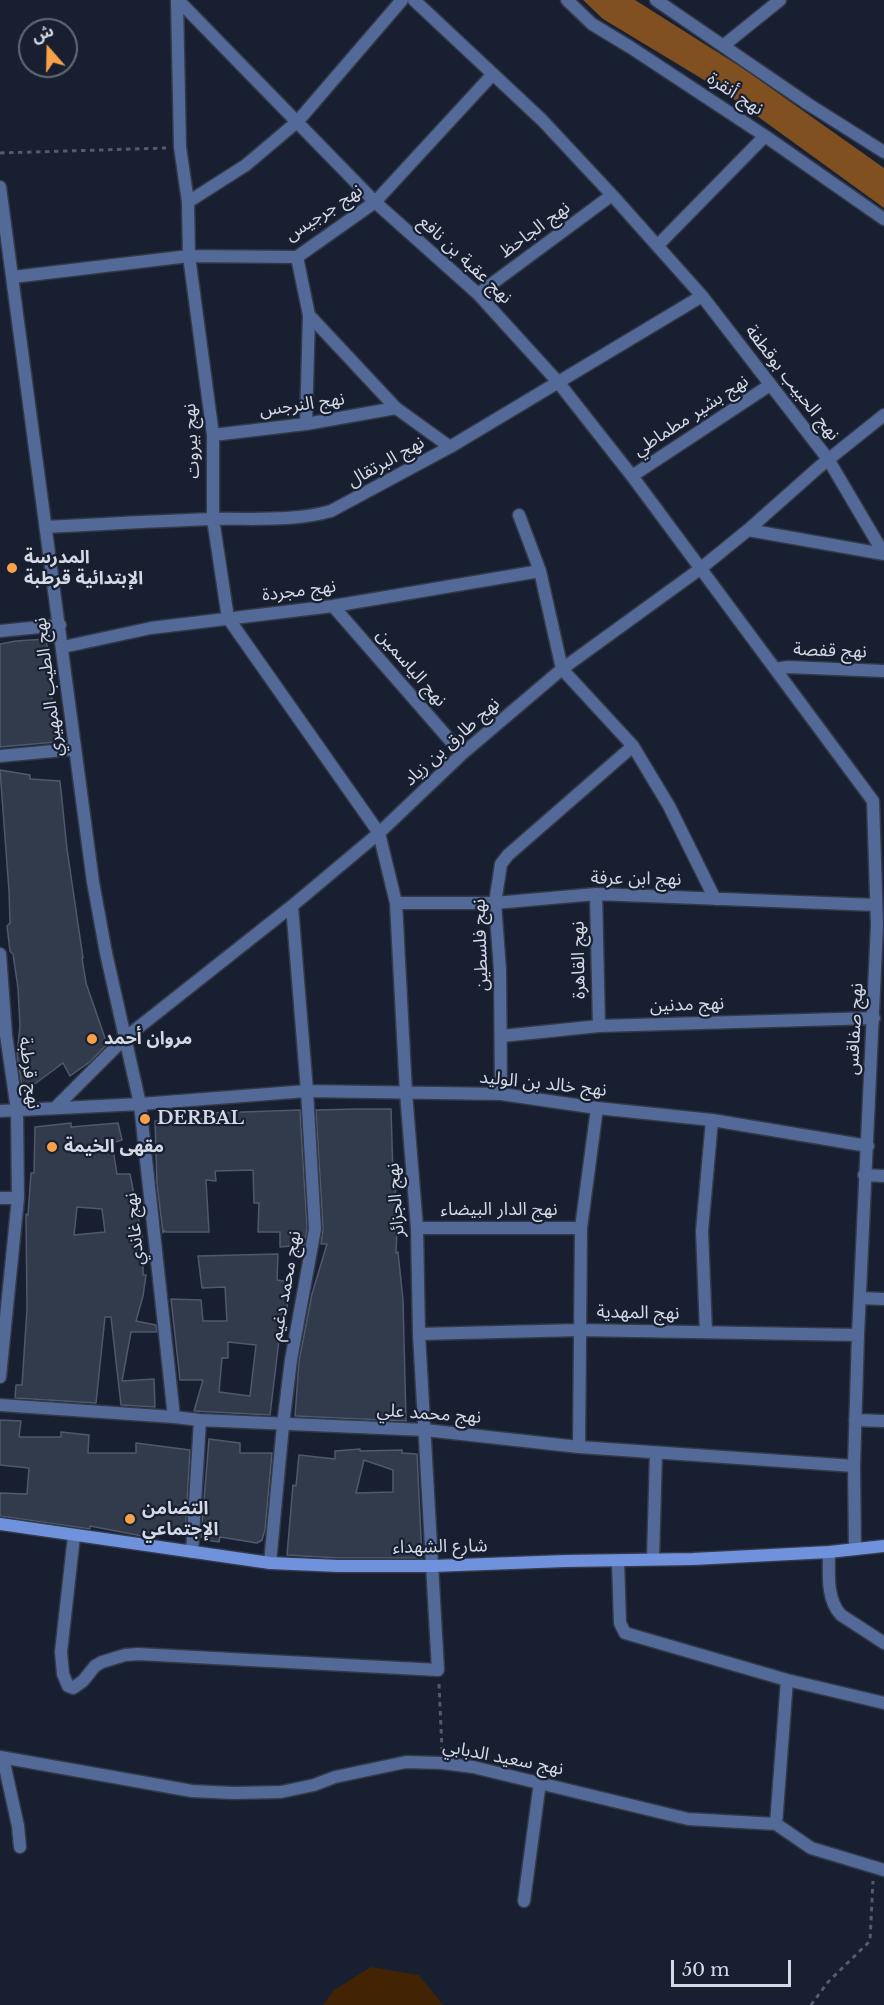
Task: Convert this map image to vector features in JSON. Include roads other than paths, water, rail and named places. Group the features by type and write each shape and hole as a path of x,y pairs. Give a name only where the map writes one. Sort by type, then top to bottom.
{"main road":[{"name":"شارع الشهداء","path":"0,1525 270,1563 433,1566 693,1559 829,1552 884,1546"}],"street":[{"name":"نهج عقبة بن نافع","path":"178,0 375,202 478,294 558,382 632,476 700,569"},
{"name":"نهج بيروت","path":"178,0 180,147 188,202 189,256 213,435 213,519 228,618 379,833"},
{"path":"188,202 246,165 298,121 402,0"},
{"name":"نهج الحبيب بوقطفة","path":"414,0 542,120 702,296 828,459 884,554"},
{"name":"نهج أنقرة","path":"567,0 592,24 765,135 884,219"},
{"path":"656,0 884,152"},
{"path":"723,46 780,0"},
{"name":"نهج جرجيس","path":"13,277 189,256 297,257 375,202 493,74"},
{"path":"658,245 765,135"},
{"name":"نهج الطيب المهيري","path":"0,187 93,882 125,1038"},
{"name":"نهج الجاحظ","path":"478,294 612,195"},
{"path":"297,257 309,315 306,424"},
{"name":"نهج البرتقال","path":"46,527 213,519 289,519 311,517 331,511 450,447 702,296"},
{"path":"309,315 396,408 450,447"},
{"name":"نهج بشير مطماطي","path":"632,476 770,385"},
{"name":"نهج النرجس","path":"213,435 306,424 396,408"},
{"name":"نهج طارق بن زياد","path":"55,1108 125,1038 292,906 379,833 462,754 562,669 700,569 828,459 884,415"},
{"path":"519,515 540,571 562,669 633,746 669,806 715,899"},
{"path":"748,530 884,554"},
{"name":"نهج صفاقس","path":"700,569 878,802 876,905 880,925 874,1018 878,1042 864,1175 855,1420 855,1548"},
{"name":"نهج مجردة","path":"63,647 151,628 333,606 540,571"},
{"name":"نهج الياسمين","path":"333,606 462,754"},
{"path":"0,631 60,625"},
{"name":"نهج قفصة","path":"775,669 788,667 884,671"},
{"name":"نهج فلسطين","path":"501,1094 500,970 495,903 501,864 508,855 633,746"},
{"path":"0,756 75,749"},
{"name":"نهج الجزائر","path":"74,1536 61,1653 63,1674 68,1686 73,1688 83,1681 95,1666 112,1658 131,1654 438,1671 419,1334 417,1228 406,1093 396,903 379,833"},
{"name":"نهج ابن عرفة","path":"396,903 495,903 596,894 876,905"},
{"name":"نهج القاهرة","path":"596,894 599,1026"},
{"name":"نهج محمد دغيم","path":"270,1563 291,1360 315,1229 307,1091 292,906"},
{"name":"نهج قرطبة","path":"0,954 6,1035 17,1110 18,1198 0,1377"},
{"name":"نهج مدنين","path":"501,1036 599,1026 874,1018"},
{"name":"نهج غاندي","path":"125,1038 140,1104 174,1416"},
{"name":"نهج خالد بن الوليد","path":"0,1111 140,1104 307,1091 501,1094 597,1108 712,1120 868,1146"},
{"path":"579,1447 581,1228 597,1108"},
{"path":"706,1332 702,1231 712,1120"},
{"path":"864,1175 884,1176"},
{"path":"0,1198 18,1198"},
{"name":"نهج الدار البيضاء","path":"417,1228 581,1228"},
{"path":"860,1298 884,1299"},
{"name":"نهج المهدية","path":"419,1334 580,1330 858,1335"},
{"name":"نهج محمد علي","path":"0,1405 283,1425 425,1430 656,1454 854,1466"},
{"path":"192,1552 200,1420"},
{"path":"855,1420 884,1421"},
{"path":"653,1559 656,1454"},
{"path":"829,1552 830,1595 835,1609 884,1643"},
{"path":"618,1561 620,1623 625,1632 787,1680 884,1703"},
{"path":"787,1680 776,1824 811,1848 879,1869"},
{"path":"1,1758 18,1826 20,1847"},
{"name":"نهج سعيد الدبابي","path":"1,1758 192,1791 233,1793 281,1792 314,1785 334,1777 406,1762 442,1763 473,1767 540,1782 688,1819 776,1824"},
{"path":"524,1901 540,1782"}],"place":[{"name":"المدرسة الإبتدائية قرطبة","path":"12,568"},
{"name":"مروان أحمد","path":"92,1039"},
{"name":"DERBAL","path":"145,1119"},
{"name":"مقهى الخيمة","path":"52,1147"},
{"name":"التضامن الإجتماعي","path":"130,1519"}]}
